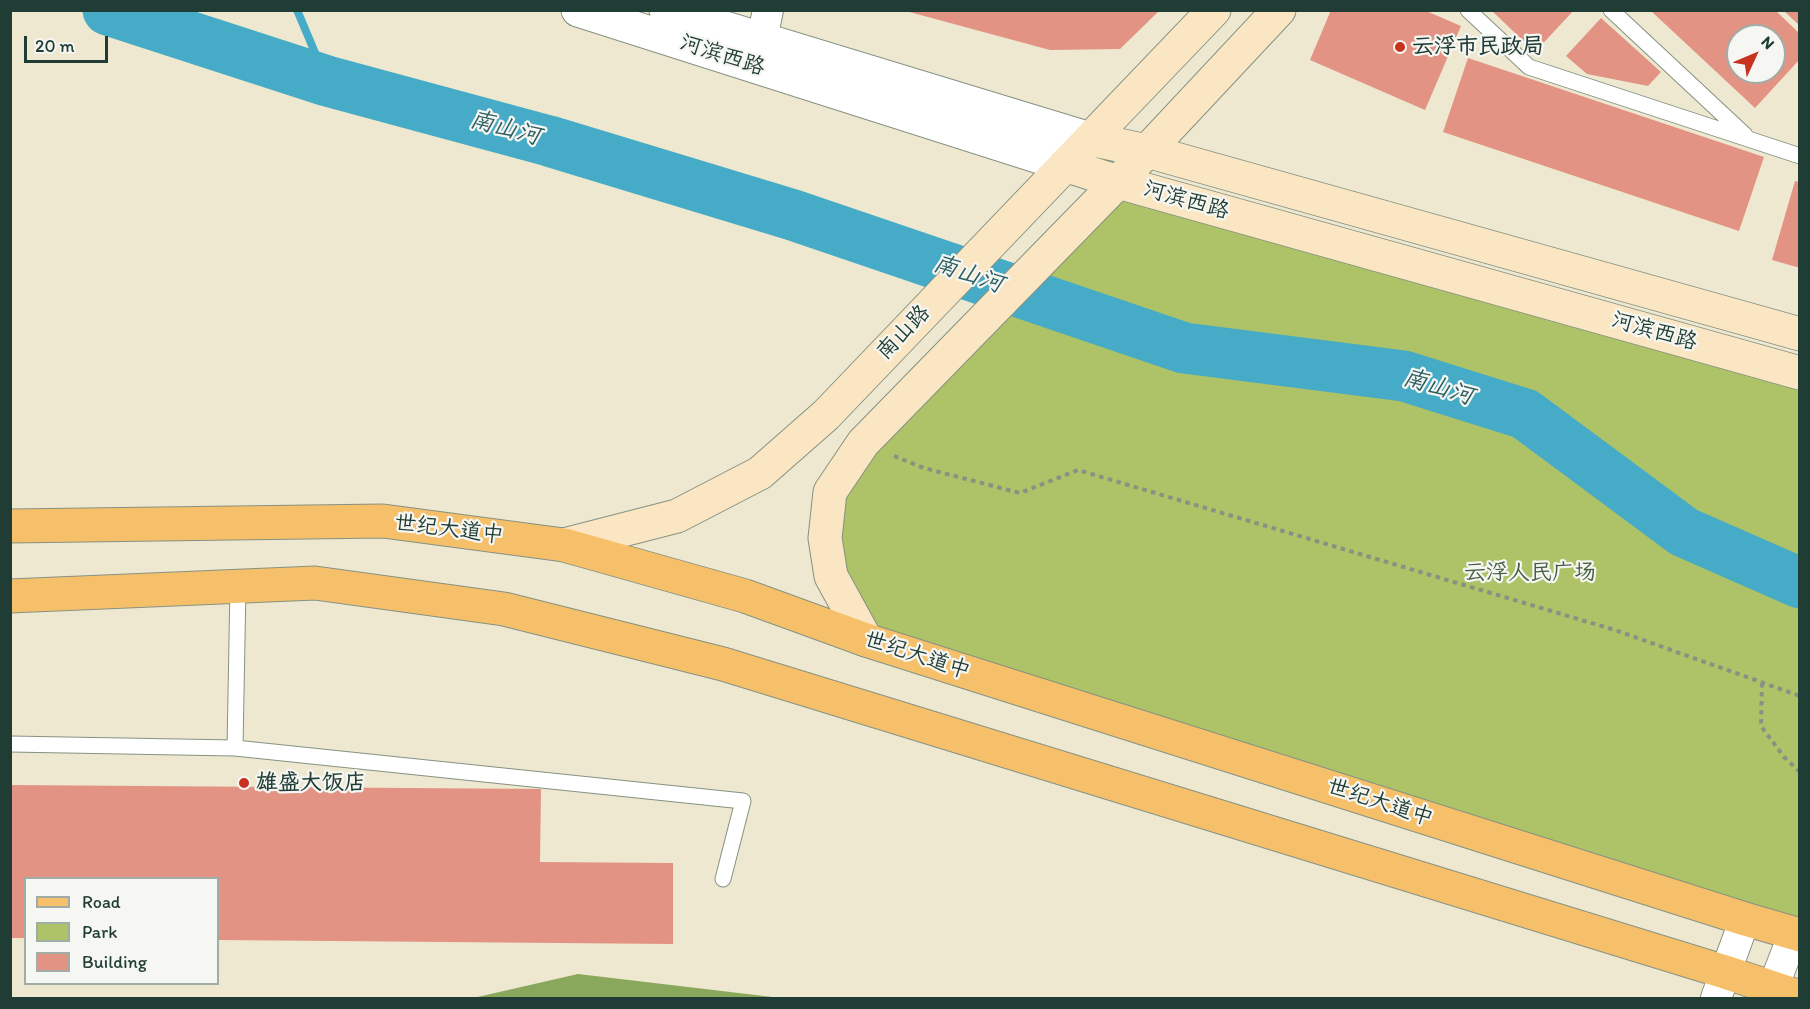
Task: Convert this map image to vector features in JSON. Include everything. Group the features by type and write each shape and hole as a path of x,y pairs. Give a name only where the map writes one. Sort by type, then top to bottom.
{"main road":[{"name":"南山路","path":"564,545 677,516 760,473 826,415 1214,10"},
{"path":"866,640 831,576 825,538 830,492 863,443 1118,182 1279,10"},
{"name":"河滨西路","path":"1090,139 1147,151 1800,334"},
{"name":"河滨西路","path":"1065,165 1118,182 1800,373"},
{"name":"世纪大道中","path":"10,526 383,521 564,545 745,596 866,640 1797,934"},
{"path":"10,596 315,583 504,609 723,664 1721,985 1781,995"}],"street":[{"name":"河滨西路","path":"578,10 1065,165"},
{"name":"河滨西路","path":"666,10 765,25 1090,139"},
{"path":"1721,985 1745,919"},
{"path":"1781,995 1797,934"}],"lane":[{"path":"1468,10 1529,67 1800,156"},
{"path":"1611,10 1749,140"},
{"path":"235,748 238,586"},
{"path":"10,744 235,748 743,801 723,879"}],"path":[{"path":"863,443 924,468 1020,493 1078,470 1615,630 1800,696"},
{"path":"1762,683 1761,726 1784,757 1800,772"}],"green space":[{"name":"云浮人民广场","path":"1118,182 1799,373 1799,935 866,640 825,538 863,443"},
{"path":"578,974 781,998 473,998"}],"building":[{"path":"902,10 1160,10 1120,49 1050,50"},
{"path":"1331,10 1424,10 1461,26 1425,110 1310,60"},
{"path":"1491,10 1574,10 1535,52"},
{"path":"1650,10 1775,10 1800,34 1800,59 1786,74 1786,24 1726,24 1726,81"},
{"path":"1783,10 1800,10 1800,26"},
{"path":"1601,18 1661,72 1648,86 1587,74 1566,56"},
{"path":"1468,58 1764,157 1739,231 1443,132"},
{"path":"1729,84 1777,84 1755,108"},
{"path":"1795,181 1800,182 1800,268 1772,260"},
{"path":"10,785 541,789 540,862 673,863 673,944 219,940 219,877 24,877 24,938 10,938"}],"waterway":[{"name":"南山河","path":"108,10 327,81 549,141 793,215 1184,348 1404,376 1525,414 1684,532 1800,583"},
{"path":"297,10 327,81"}],"place":[{"name":"云浮市民政局","path":"1400,47"},
{"name":"雄盛大饭店","path":"244,783"}]}
